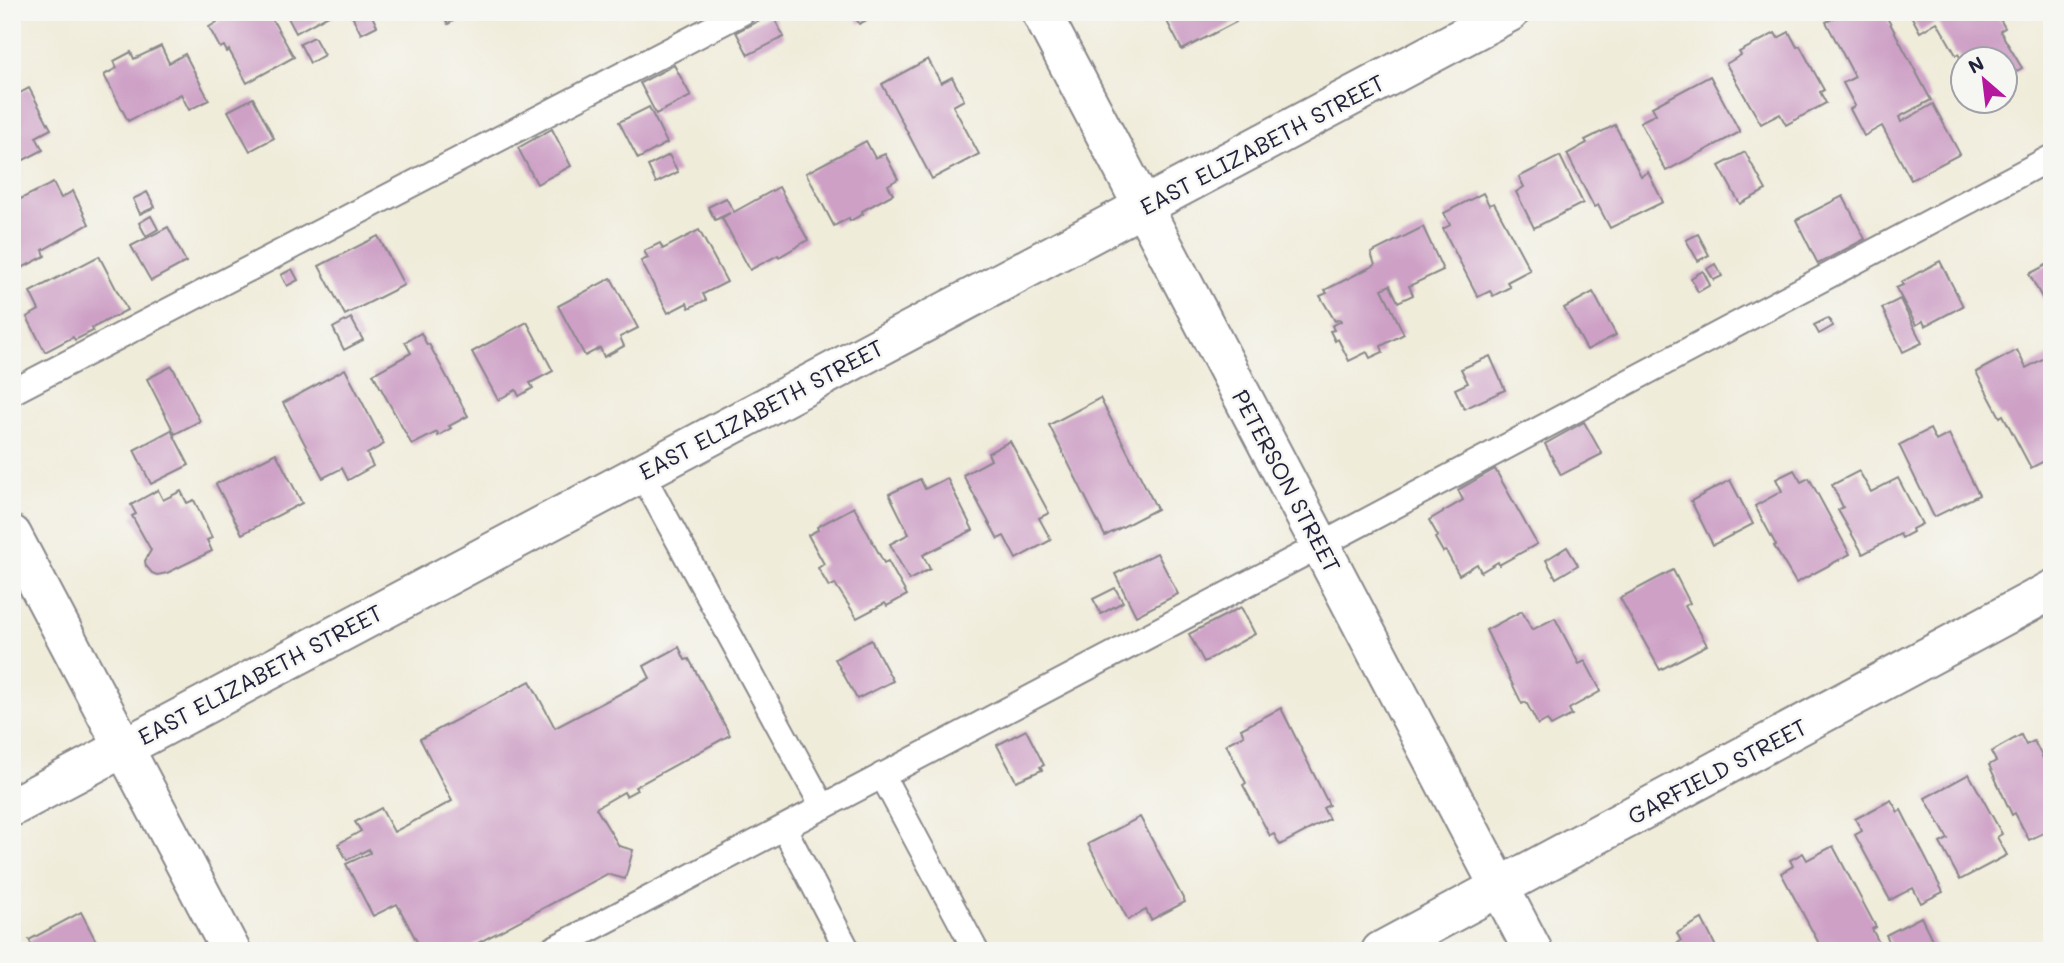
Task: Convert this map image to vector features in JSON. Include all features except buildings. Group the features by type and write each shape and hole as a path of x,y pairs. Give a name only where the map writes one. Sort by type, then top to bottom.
{"street":[{"name":"PETERSON STREET","path":"1041,12 1533,951"},
{"name":"EAST ELIZABETH STREET","path":"12,807 1510,12"},
{"path":"12,535 231,951"},
{"name":"GARFIELD STREET","path":"1381,951 2052,590"}],"lane":[{"path":"12,392 743,12"},
{"path":"549,951 2052,157"},
{"path":"641,472 823,807"},
{"path":"882,775 976,951"},
{"path":"784,828 848,951"}]}
